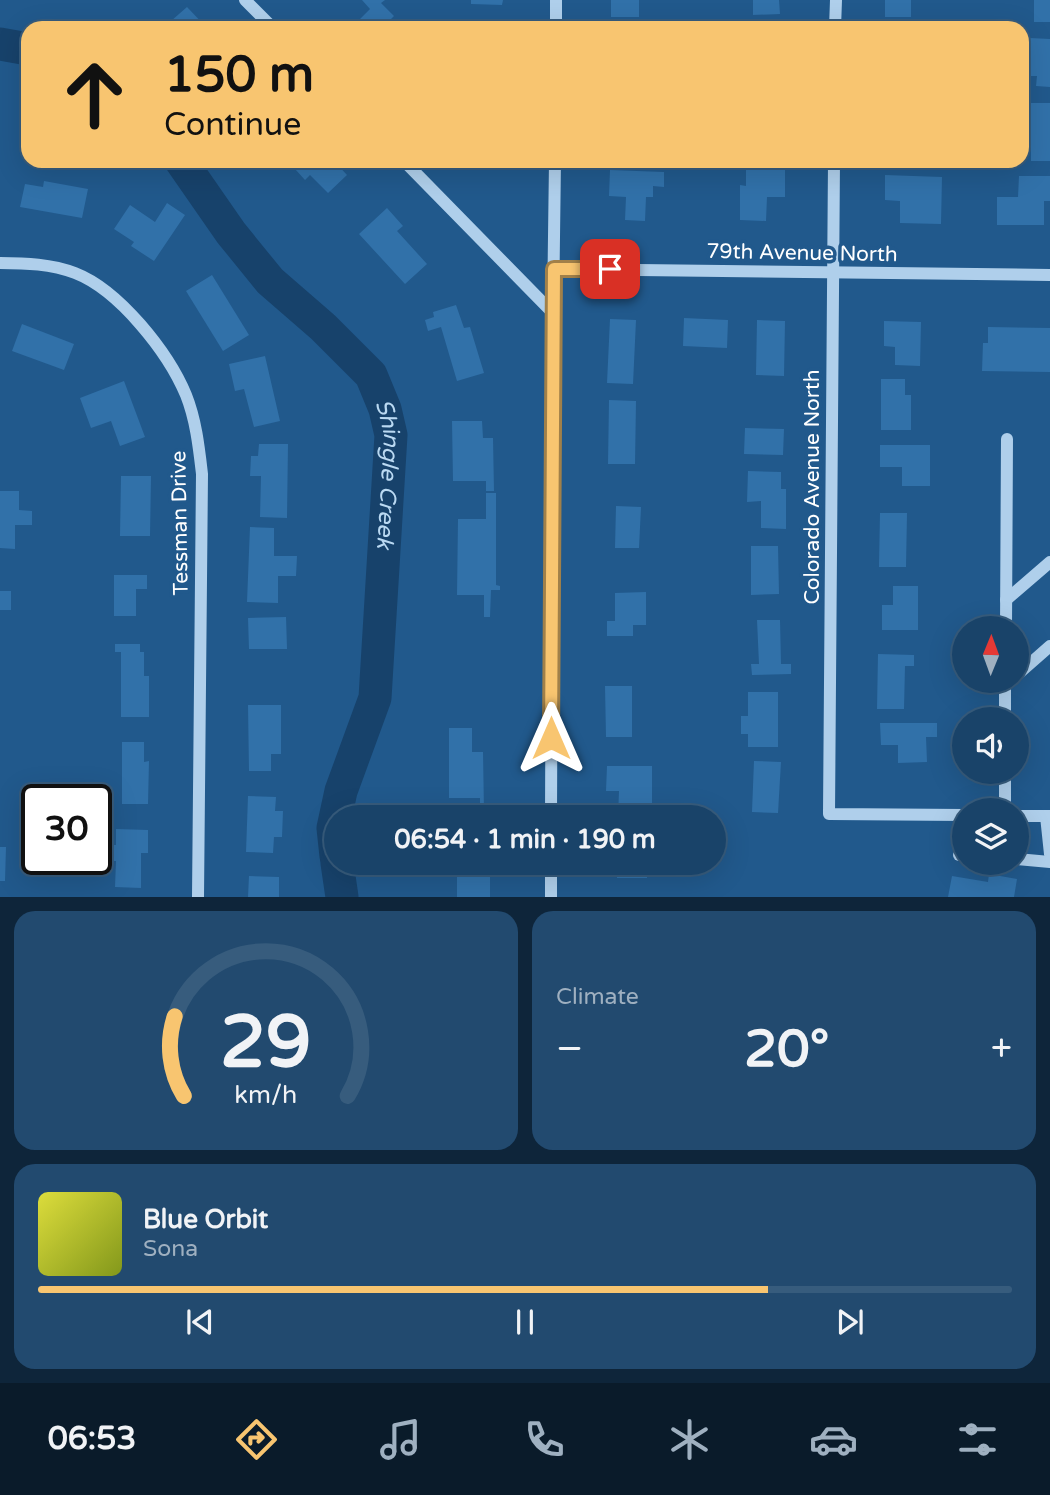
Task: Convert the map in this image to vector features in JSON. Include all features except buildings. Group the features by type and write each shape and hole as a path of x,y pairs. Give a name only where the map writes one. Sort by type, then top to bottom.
{"street":[{"path":"245,0 266,21"},
{"path":"556,0 556,21"},
{"path":"835,21 836,0"},
{"path":"411,168 553,313"},
{"path":"551,805 555,168"},
{"name":"Colorado Avenue North","path":"834,168 829,814 952,815"},
{"name":"Tessman Drive","path":"0,263 46,265 77,273 102,288 143,327 166,359 186,395 197,435 202,474 198,897"},
{"name":"79th Avenue North","path":"554,269 1050,275"},
{"path":"1006,616 1007,439"},
{"path":"1006,600 1050,562"},
{"path":"1029,664 1050,646"},
{"path":"1029,816 1048,816 1050,855"},
{"path":"1029,860 1050,862"},
{"path":"551,875 551,897"}],"waterway":[{"name":"Shingle Creek","path":"0,44 21,48"},
{"name":"Shingle Creek","path":"186,168 231,233 270,281 323,327 371,375 385,409 391,435 375,698 338,805"},
{"name":"Shingle Creek","path":"339,875 342,897"}],"route":[{"path":"551,738 554,269 610,269"}]}
